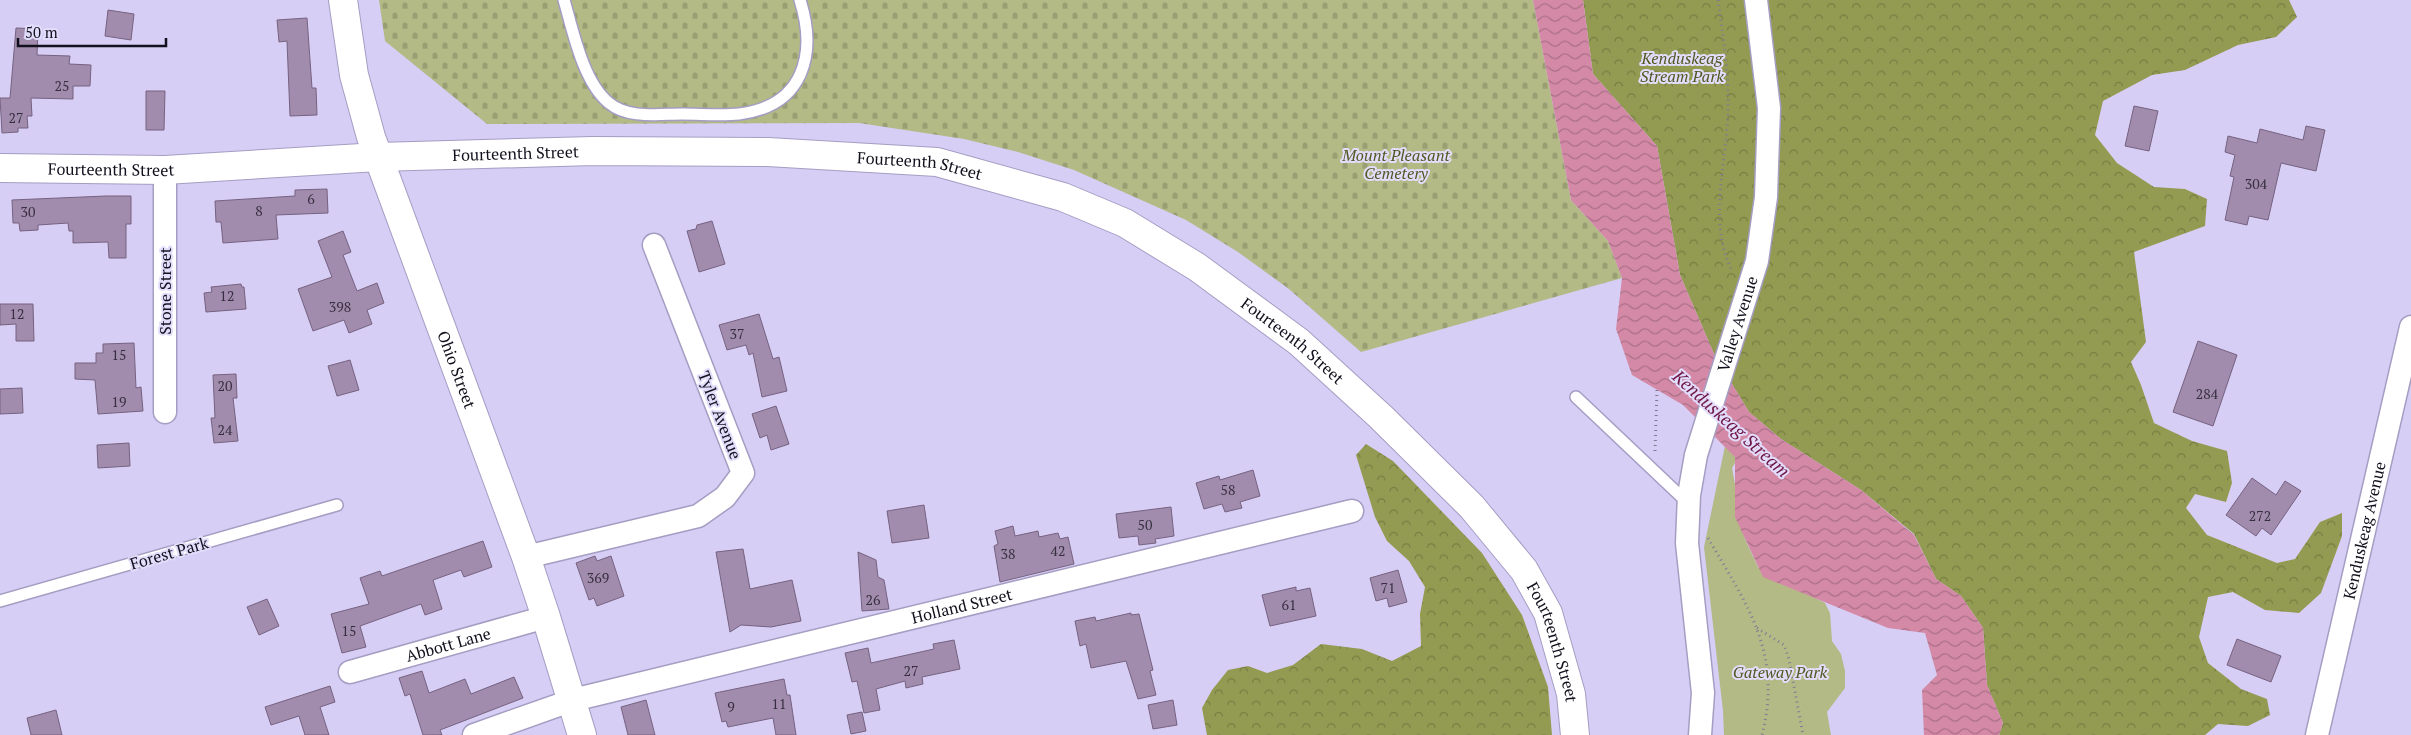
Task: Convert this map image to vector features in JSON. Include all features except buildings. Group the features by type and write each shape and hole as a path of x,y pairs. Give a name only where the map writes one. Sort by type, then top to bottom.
{"street":[{"name":"Ohio Street","path":"343,0 354,75 365,119 526,557 573,700 582,735"},
{"name":"Valley Avenue","path":"1700,735 1703,693 1687,543 1689,504 1696,455 1757,261 1766,197 1769,108 1756,0"},
{"name":"Fourteenth Street","path":"0,168 165,170 378,157 593,151 758,152 937,162 1063,197 1124,223 1198,267 1299,342 1381,416 1472,507 1524,570 1548,613 1571,694 1575,735"},
{"name":"Stone Street","path":"165,170 165,412"},
{"name":"Tyler Avenue","path":"526,557 698,516 726,497 743,473 654,245"},
{"name":"Kenduskeag Avenue","path":"2317,735 2404,386 2411,327"},
{"name":"Holland Street","path":"474,735 573,700 1352,511"},
{"name":"Abbott Lane","path":"350,672 546,617"}],"lane":[{"path":"564,0 592,83 607,102 616,108 641,114 739,114 764,107 776,101 796,81 808,54 806,18 800,0"},
{"path":"1576,397 1689,504"},
{"name":"Forest Park","path":"0,601 337,506"}],"path":[{"path":"1718,0 1728,108 1718,223 1724,254 1747,297"},
{"path":"1655,472 1657,389"},
{"path":"1689,504 1751,612 1766,653 1768,684 1762,735"},
{"path":"1757,628 1784,645 1789,659 1803,735"}],"green space":[{"name":"Mount Pleasant Cemetery","path":"379,0 1533,0 1571,200 1608,241 1622,278 1361,352 1289,289 1238,252 1186,220 1074,170 1018,152 964,139 859,123 487,124 385,41"},
{"name":"Kenduskeag Stream Park","path":"1583,0 2289,0 2297,17 2276,37 2238,45 2185,70 2152,75 2103,101 2095,135 2117,163 2154,187 2185,189 2207,199 2205,226 2134,252 2146,342 2131,362 2154,423 2192,441 2227,451 2232,483 2226,502 2195,494 2186,508 2207,535 2277,563 2295,559 2320,522 2342,513 2342,536 2321,593 2299,613 2265,610 2233,592 2208,597 2199,637 2208,663 2241,689 2267,699 2270,715 2248,726 2218,724 2205,735 1999,735 2003,723 1987,685 1983,628 1961,596 1936,579 1914,534 1861,490 1781,439 1749,412 1714,354 1680,275 1657,146 1593,74"},
{"path":"1366,444 1393,461 1482,553 1522,615 1548,687 1552,735 1207,735 1202,708 1212,690 1228,670 1248,666 1267,673 1293,665 1321,644 1362,649 1392,661 1421,646 1420,614 1425,587 1409,561 1387,541 1375,517 1356,455"},
{"name":"Gateway Park","path":"1725,446 1739,456 1732,468 1745,539 1758,567 1825,603 1830,613 1832,641 1841,654 1845,671 1845,688 1827,712 1831,735 1724,735 1723,711 1704,547"}],"water":[{"name":"Kenduskeag Stream","path":"1533,0 1583,0 1593,74 1657,146 1680,275 1714,354 1749,412 1781,439 1861,490 1914,535 1936,579 1961,596 1983,628 1987,685 2003,723 1999,735 1924,735 1922,690 1937,675 1925,633 1888,628 1763,577 1735,517 1735,457 1683,405 1632,375 1616,329 1622,278 1608,241 1571,200"}]}
